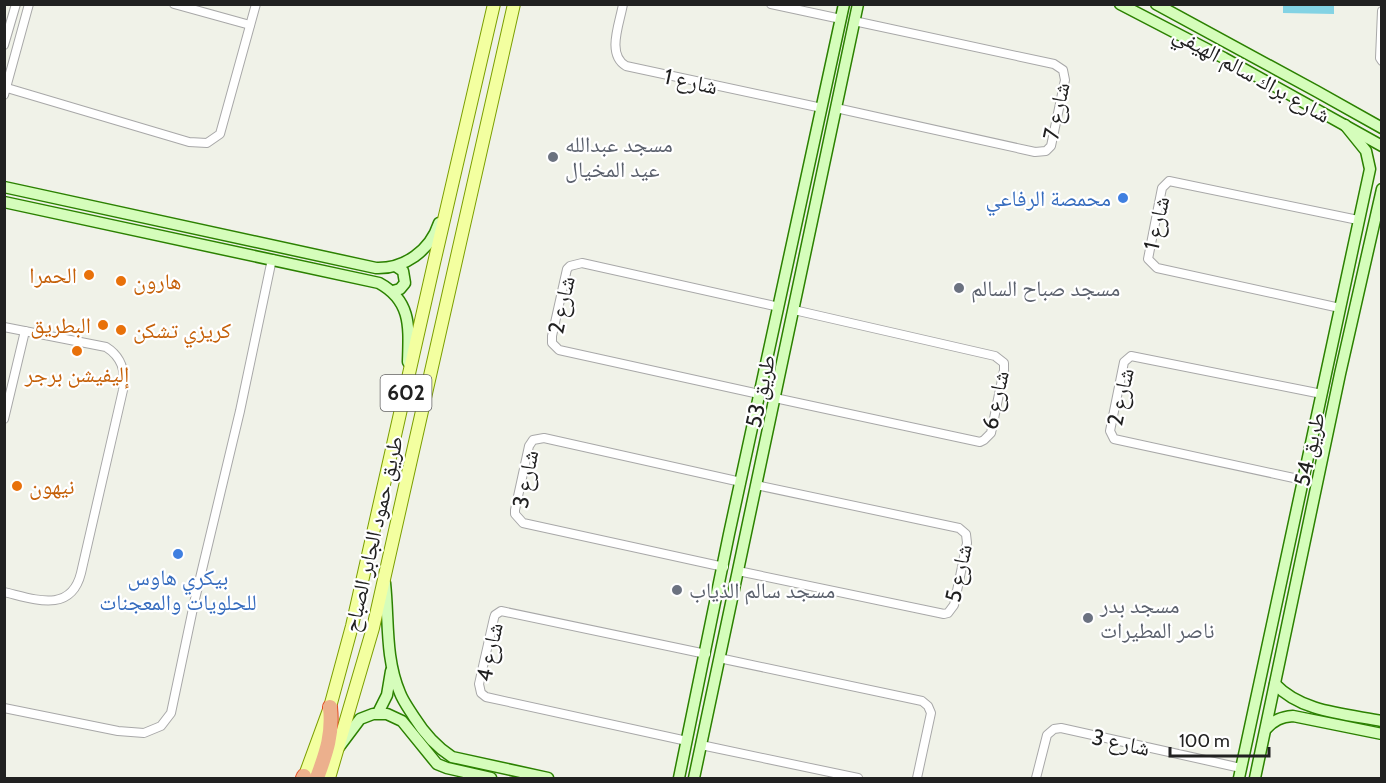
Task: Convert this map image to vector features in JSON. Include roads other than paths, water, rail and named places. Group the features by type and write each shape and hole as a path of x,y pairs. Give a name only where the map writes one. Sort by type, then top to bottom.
{"highway":[{"path":"307,778 329,741 332,726 330,707"}],"main road":[{"name":"طريق حمود الجابر الصباح","path":"330,707 352,626 494,4"},
{"name":"طريق حمود الجابر الصباح","path":"329,778 385,579 514,4"},
{"path":"434,263 435,269 442,275 455,271"}],"street":[{"path":"4,45 16,4"},
{"path":"29,4 5,92 189,142 207,143 220,134 256,4"},
{"path":"174,4 250,25"},
{"name":"شارع 1","path":"624,4 615,50 619,61 626,66 822,108"},
{"path":"771,4 841,20"},
{"name":"طريق 53","path":"688,777 687,741 729,534 844,4"},
{"name":"طريق 53","path":"688,777 701,745 858,4"},
{"name":"شارع براك سالم الهيفي","path":"1120,4 1201,45 1382,146"},
{"name":"شارع براك سالم الهيفي","path":"1156,5 1382,128"},
{"path":"1382,11 1380,58 1382,61"},
{"name":"شارع 7","path":"836,108 1035,152 1046,151 1051,146 1065,80 1064,70 1054,64 854,21"},
{"path":"1201,45 1208,41 1209,33"},
{"path":"1224,58 1225,50 1232,45"},
{"name":"طريق 54","path":"1240,773 1370,169 1366,151 1345,125"},
{"path":"4,187 345,262 376,268 397,267 418,254 436,233 447,185 461,149"},
{"path":"813,154 818,160 825,157"},
{"path":"808,174 815,172 821,177"},
{"name":"شارع 1","path":"1340,308 1156,268 1148,259 1162,189 1169,181 1358,220"},
{"name":"طريق 54","path":"1255,778 1328,430 1382,189"},
{"path":"4,202 379,283 393,291 406,311 408,324 406,389"},
{"path":"1350,259 1360,258 1365,264"},
{"path":"4,708 118,731 144,733 167,721 222,490 272,259"},
{"name":"شارع 2","path":"759,394 559,350 552,343 552,336 567,269 582,263 778,307"},
{"path":"393,291 400,289 405,282 404,271 397,267"},
{"name":"شارع 6","path":"775,398 980,442 991,433 1005,370 1002,360 995,356 794,310"},
{"path":"4,327 105,347 117,356 123,368 124,382 76,586 63,598 48,601 4,592"},
{"path":"4,419 25,331"},
{"name":"شارع 2","path":"1302,480 1114,439 1110,431 1124,362 1131,356 1322,394"},
{"path":"1314,428 1322,434 1328,430"},
{"name":"شارع 3","path":"724,567 523,523 515,514 515,510 529,446 533,440 544,438 741,482"},
{"path":"1310,448 1313,445 1320,445 1324,451"},
{"name":"شارع 5","path":"738,571 944,614 948,613 954,605 967,543 966,534 959,528 756,485"},
{"path":"734,513 742,520 750,514"},
{"path":"729,534 739,529 745,537"},
{"path":"385,579 392,668 400,694 424,732 439,748 452,757 548,778"},
{"name":"شارع 4","path":"687,741 486,697 479,684 494,618 501,611 706,654"},
{"path":"719,658 922,701 931,713 917,778"},
{"path":"378,713 387,695 392,668"},
{"path":"1275,684 1286,696 1305,705 1382,721"},
{"path":"1301,717 1299,711 1305,705"},
{"path":"339,747 360,719 378,713 393,716 402,721 437,764 491,778"},
{"path":"1265,729 1279,718 1301,717 1382,734"},
{"name":"شارع 3","path":"1036,778 1047,735 1054,729 1061,728 1240,773"},
{"path":"701,745 858,778"},
{"path":"500,778 498,777 499,771 508,770"}],"place":[{"name":"مسجد عبدالله عيد المخيال","path":"553,157"},
{"name":"محمصة الرفاعي","path":"1123,198"},
{"name":"الحمرا","path":"89,275"},
{"name":"هارون","path":"121,281"},
{"name":"مسجد صباح السالم","path":"959,288"},
{"name":"البطريق","path":"103,325"},
{"name":"كريزي تشكن","path":"121,330"},
{"name":"إليفيشن برجر","path":"77,351"},
{"name":"نيهون","path":"17,486"},
{"name":"بيكري هاوس للحلويات والمعجنات","path":"178,554"},
{"name":"مسجد سالم الذياب","path":"677,590"},
{"name":"مسجد بدر ناصر المطيرات","path":"1088,618"}]}
